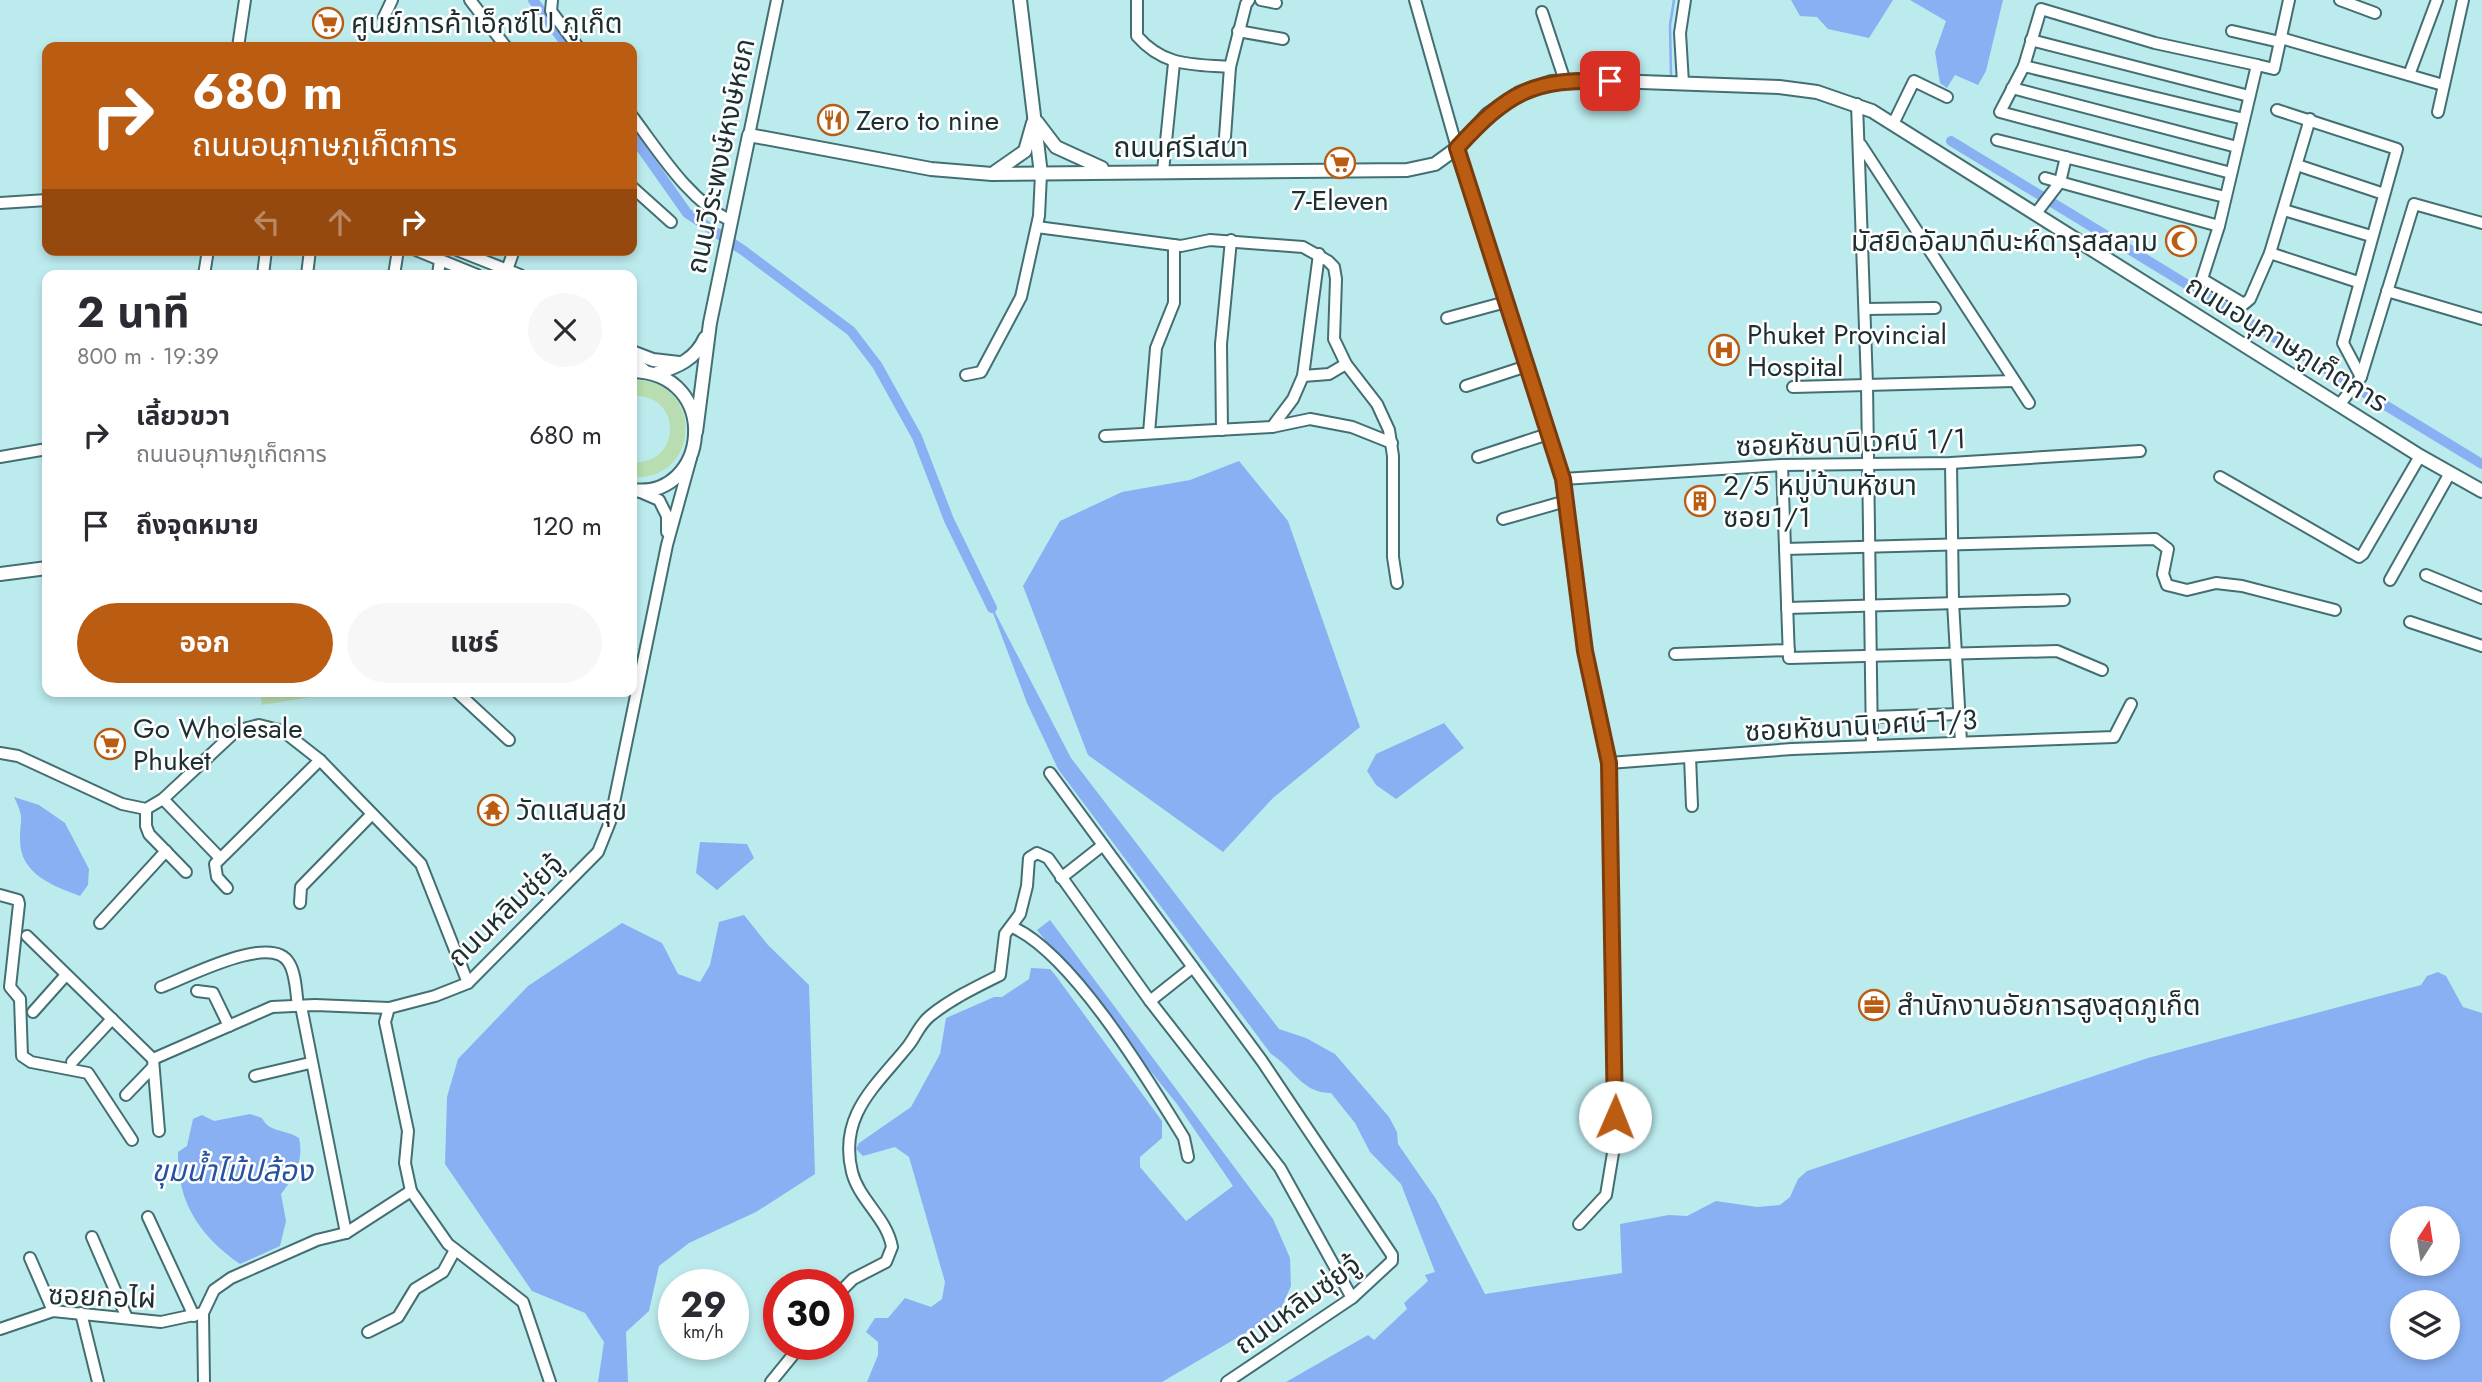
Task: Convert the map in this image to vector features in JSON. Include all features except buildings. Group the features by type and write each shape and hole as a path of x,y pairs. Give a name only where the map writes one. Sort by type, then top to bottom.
{"street":[{"path":"239,42 245,0"},
{"path":"384,18 392,0"},
{"path":"470,0 502,42"},
{"path":"552,0 551,12 574,42"},
{"name":"ถนนวีระพงษ์หงษ์หยก","path":"693,450 710,323 777,0"},
{"path":"966,375 981,372 1021,298 1037,227 1041,174 1020,0"},
{"path":"1137,0 1137,36 1148,49 1174,63 1230,66"},
{"path":"1225,137 1230,66 1249,0"},
{"path":"1261,0 1276,3"},
{"path":"1415,0 1457,148 1563,479 1585,651 1609,763 1615,1140 1606,1195 1579,1224"},
{"path":"1683,83 1680,33 1685,0"},
{"path":"2231,173 2000,112 2024,66 2041,9 2155,43 2274,69 2289,1 2276,0"},
{"path":"2340,0 2375,13"},
{"path":"2409,75 2437,0"},
{"path":"2438,112 2463,0"},
{"path":"1542,12 1564,81"},
{"path":"2232,30 2281,40 2443,85"},
{"path":"1238,31 1283,39"},
{"path":"2031,40 2249,96"},
{"path":"1163,171 1174,63"},
{"path":"2257,65 2219,226 2202,279 2244,304 2250,299 2270,253 2310,119"},
{"path":"2024,66 2244,119"},
{"path":"1893,124 1914,81 1947,97"},
{"name":"ถนนอนุภาษภูเก็ตการ","path":"1457,148 1488,114 1519,93 1551,82 1779,87 1818,92 1857,104 2037,212 2420,456 2482,491"},
{"path":"2012,88 2238,147"},
{"path":"1857,104 1867,384 1872,746"},
{"path":"2277,110 2397,149 2343,343 2361,377"},
{"path":"1035,118 1055,147 1110,171"},
{"path":"992,174 1025,151 1035,118"},
{"path":"637,124 674,172 713,213 731,224"},
{"name":"ถนนศรีเสนา","path":"749,135 931,169 992,174 1407,170 1435,164 1457,148"},
{"path":"1997,140 2225,198"},
{"path":"1859,143 2029,403"},
{"path":"2037,212 2060,182 2066,157"},
{"path":"2297,165 2384,194"},
{"path":"2045,178 2219,226"},
{"path":"637,191 671,222"},
{"path":"0,204 42,200"},
{"path":"2340,404 2361,377 2414,204 2482,223"},
{"path":"2284,210 2371,236"},
{"path":"1037,227 1174,245 1231,240 1303,247 1319,254 1334,267 1334,339 1346,364 1377,404 1392,443 1392,528 1397,583"},
{"path":"1222,430 1222,344 1231,240"},
{"path":"1149,433 1156,348 1174,303 1174,245"},
{"path":"2270,253 2358,282"},
{"path":"1272,427 1293,399 1303,376 1319,254"},
{"path":"430,256 465,270"},
{"path":"472,256 507,270 512,256"},
{"path":"439,270 440,260"},
{"path":"2387,291 2482,319"},
{"path":"1447,318 1506,302"},
{"path":"1865,309 1935,308"},
{"name":"ถนนวีระพงษ์หงษ์หยก","path":"683,363 696,354 710,323"},
{"path":"637,354 653,360 683,363"},
{"path":"637,362 684,393 694,415 696,432"},
{"path":"637,371 651,372 683,363"},
{"path":"1303,376 1329,374 1346,364"},
{"path":"1466,386 1527,366"},
{"path":"1793,387 2014,382"},
{"path":"1105,436 1272,427 1310,419 1334,422 1392,443"},
{"path":"1478,457 1548,434"},
{"path":"0,457 42,450"},
{"path":"637,490 656,487 672,479 685,466 693,450"},
{"name":"ถนนหลิมซุ่ยจู้","path":"637,691 667,545 693,450"},
{"name":"ซอยหัชนานิเวศน์ 1/1","path":"1563,479 1782,465 1951,463 2140,451"},
{"path":"2220,478 2358,557 2364,554 2420,456"},
{"path":"1951,463 1953,602 1961,742"},
{"path":"1782,465 1789,654"},
{"path":"2390,580 2450,473"},
{"name":"ถนนหลิมซุ่ยจู้","path":"637,491 650,494 664,507 667,545"},
{"path":"1503,519 1566,501"},
{"path":"1785,549 2155,539 2168,549 2163,575 2167,585 2187,590 2216,583 2242,586 2334,610"},
{"path":"0,574 42,569"},
{"path":"2426,575 2482,598"},
{"path":"1787,608 2064,600"},
{"path":"2410,622 2482,646"},
{"path":"1675,654 1870,657 2057,651 2102,670"},
{"path":"462,697 509,740"},
{"name":"ถนนหลิมซุ่ยจู้","path":"153,1063 272,1007 389,1008 435,996 468,983 598,852 610,822 636,697"},
{"name":"ซอยหัชนานิเวศน์ 1/3","path":"1609,763 1872,746 2114,737 2131,704"},
{"path":"1871,717 1960,713"},
{"path":"0,753 18,756 122,804 146,809 163,799 236,731 259,725 283,731 320,760 421,864 468,983"},
{"path":"1690,757 1692,806"},
{"path":"227,888 215,871 220,858 320,760"},
{"path":"1049,773 1193,967 1150,1001"},
{"path":"163,799 220,858"},
{"path":"146,809 146,827 186,872"},
{"path":"300,904 301,887 372,814"},
{"path":"1061,878 1103,845"},
{"path":"100,923 166,851"},
{"path":"854,1278 886,1262 892,1247 881,1221 860,1193 852,1175 848,1138 851,1121 863,1097 910,1043 920,1026 960,996 1000,975 1005,934 1012,927 1027,886 1029,858 1037,853 1048,858 1150,1001 1280,1168 1352,1298"},
{"path":"0,895 18,900 19,904 6,970 10,986 20,999 22,1056 31,1062 88,1073 132,1140"},
{"path":"1012,927 1030,935 1046,947 1108,1022 1184,1138 1188,1157"},
{"path":"27,936 153,1063 159,1131"},
{"path":"161,987 247,952 265,951 284,956 289,963 299,1006 346,1233"},
{"name":"ถนนหลิมซุ่ยจู้","path":"1193,967 1334,1164 1388,1245 1392,1261 1352,1298 1227,1382"},
{"path":"33,1012 66,975"},
{"path":"197,991 213,993 229,1026"},
{"path":"389,1008 385,1022 408,1131 405,1163 411,1191 455,1250 523,1302 550,1382"},
{"path":"72,1062 112,1019"},
{"path":"126,1095 153,1063"},
{"path":"255,1076 310,1063"},
{"path":"198,1315 214,1290 232,1278 317,1240 346,1233 411,1191"},
{"path":"148,1217 198,1315 206,1355 204,1382"},
{"path":"92,1237 127,1318"},
{"path":"368,1332 398,1317 415,1290 443,1272 455,1250"},
{"path":"30,1258 53,1311"},
{"name":"ซอยกอไผ่","path":"0,1329 53,1311 160,1322 198,1315"},
{"path":"81,1313 98,1382"},
{"path":"771,1382 789,1360"}],"green space":[{"path":"637,381 656,384 673,395 683,411 686,430 682,448 672,464 655,474 637,476 637,461 648,460 660,453 668,442 670,429 668,417 661,406 649,398 637,397"},
{"path":"261,697 311,697 262,705"}],"water":[{"path":"1791,0 1893,0 1869,38 1828,29 1817,17 1800,16"},
{"path":"1910,0 2003,0 1986,71 1978,85 1955,75 1947,88 1940,83 1935,52 1946,21"},
{"path":"1239,461 1288,521 1360,727 1273,798 1223,852 1088,755 1023,586 1060,521 1122,492 1190,480"},
{"path":"987,597 1071,758 1279,1029 1306,1038 1335,1054 1389,1117 1397,1132 1398,1144 1436,1199 1485,1294 1622,1273 1620,1224 1669,1215 1687,1216 1716,1201 1757,1207 1780,1205 1790,1197 1798,1179 1807,1171 2148,1058 2421,985 2427,976 2438,972 2446,976 2463,1007 2482,1013 2482,1382 1286,1382 1368,1335 1374,1340 1407,1309 1404,1303 1428,1281 1425,1275 1435,1272 1401,1184 1370,1152 1355,1123 1331,1093 1312,1089 1271,1054 1058,769 1027,703"},
{"path":"1444,723 1464,748 1396,799 1376,785 1367,771 1376,754"},
{"path":"14,797 39,805 65,823 89,869 88,885 80,896 49,883 26,862 21,852 21,815"},
{"path":"700,842 747,844 754,858 717,890 696,873"},
{"path":"744,915 768,945 809,985 815,1174 756,1212 689,1243 659,1266 649,1311 626,1332 628,1382 598,1382 604,1342 585,1313 532,1291 445,1164 447,1097 458,1059 528,986 622,923 662,943 678,974 700,982 710,965 719,922"},
{"path":"1050,920 1273,1219 1290,1258 1291,1286 1279,1313 1162,1382 867,1382 878,1355 878,1342 866,1332 875,1318 888,1318 905,1298 931,1307 942,1299 945,1282 909,1157 895,1147 863,1156 856,1149 859,1143 911,1107 940,1054 946,1018 994,997 1002,997 1029,979 1031,968 1050,969 1056,976 1162,1121 1162,1138 1140,1157 1140,1167 1186,1221 1233,1186 1177,1104 1037,930"},
{"name":"ขุมน้ำไม้ปล้อง","path":"250,1114 262,1118 273,1129 299,1138 300,1154 294,1174 281,1194 286,1221 280,1246 240,1264 213,1242 194,1217 182,1187 178,1152 187,1146 193,1119 202,1115 214,1121"}],"waterway":[{"path":"533,0 564,42"},
{"path":"1671,75 1670,25 1674,0"},
{"path":"1951,141 2482,464"},
{"path":"637,142 687,213 744,251 851,331 877,365 917,437 949,520 992,608"}],"place":[{"name":"ศูนย์การค้าเอ็กซ์โป ภูเก็ต","path":"328,23"},
{"name":"Zero to nine","path":"833,120"},
{"name":"7-Eleven","path":"1340,163"},
{"name":"มัสยิดอัลมาดีนะห์ดารุสสลาม","path":"2181,241"},
{"name":"Phuket Provincial Hospital","path":"1724,350"},
{"name":"2/5 หมู่บ้านหัชนา ซอย1/1","path":"1700,501"},
{"name":"Go Wholesale Phuket","path":"110,744"},
{"name":"วัดแสนสุข","path":"493,810"},
{"name":"สำนักงานอัยการสูงสุดภูเก็ต","path":"1874,1005"}],"route":[{"path":"1610,81 1551,82 1519,93 1488,114 1457,148 1563,479 1585,651 1609,763 1616,1052 1615,1117"}]}
